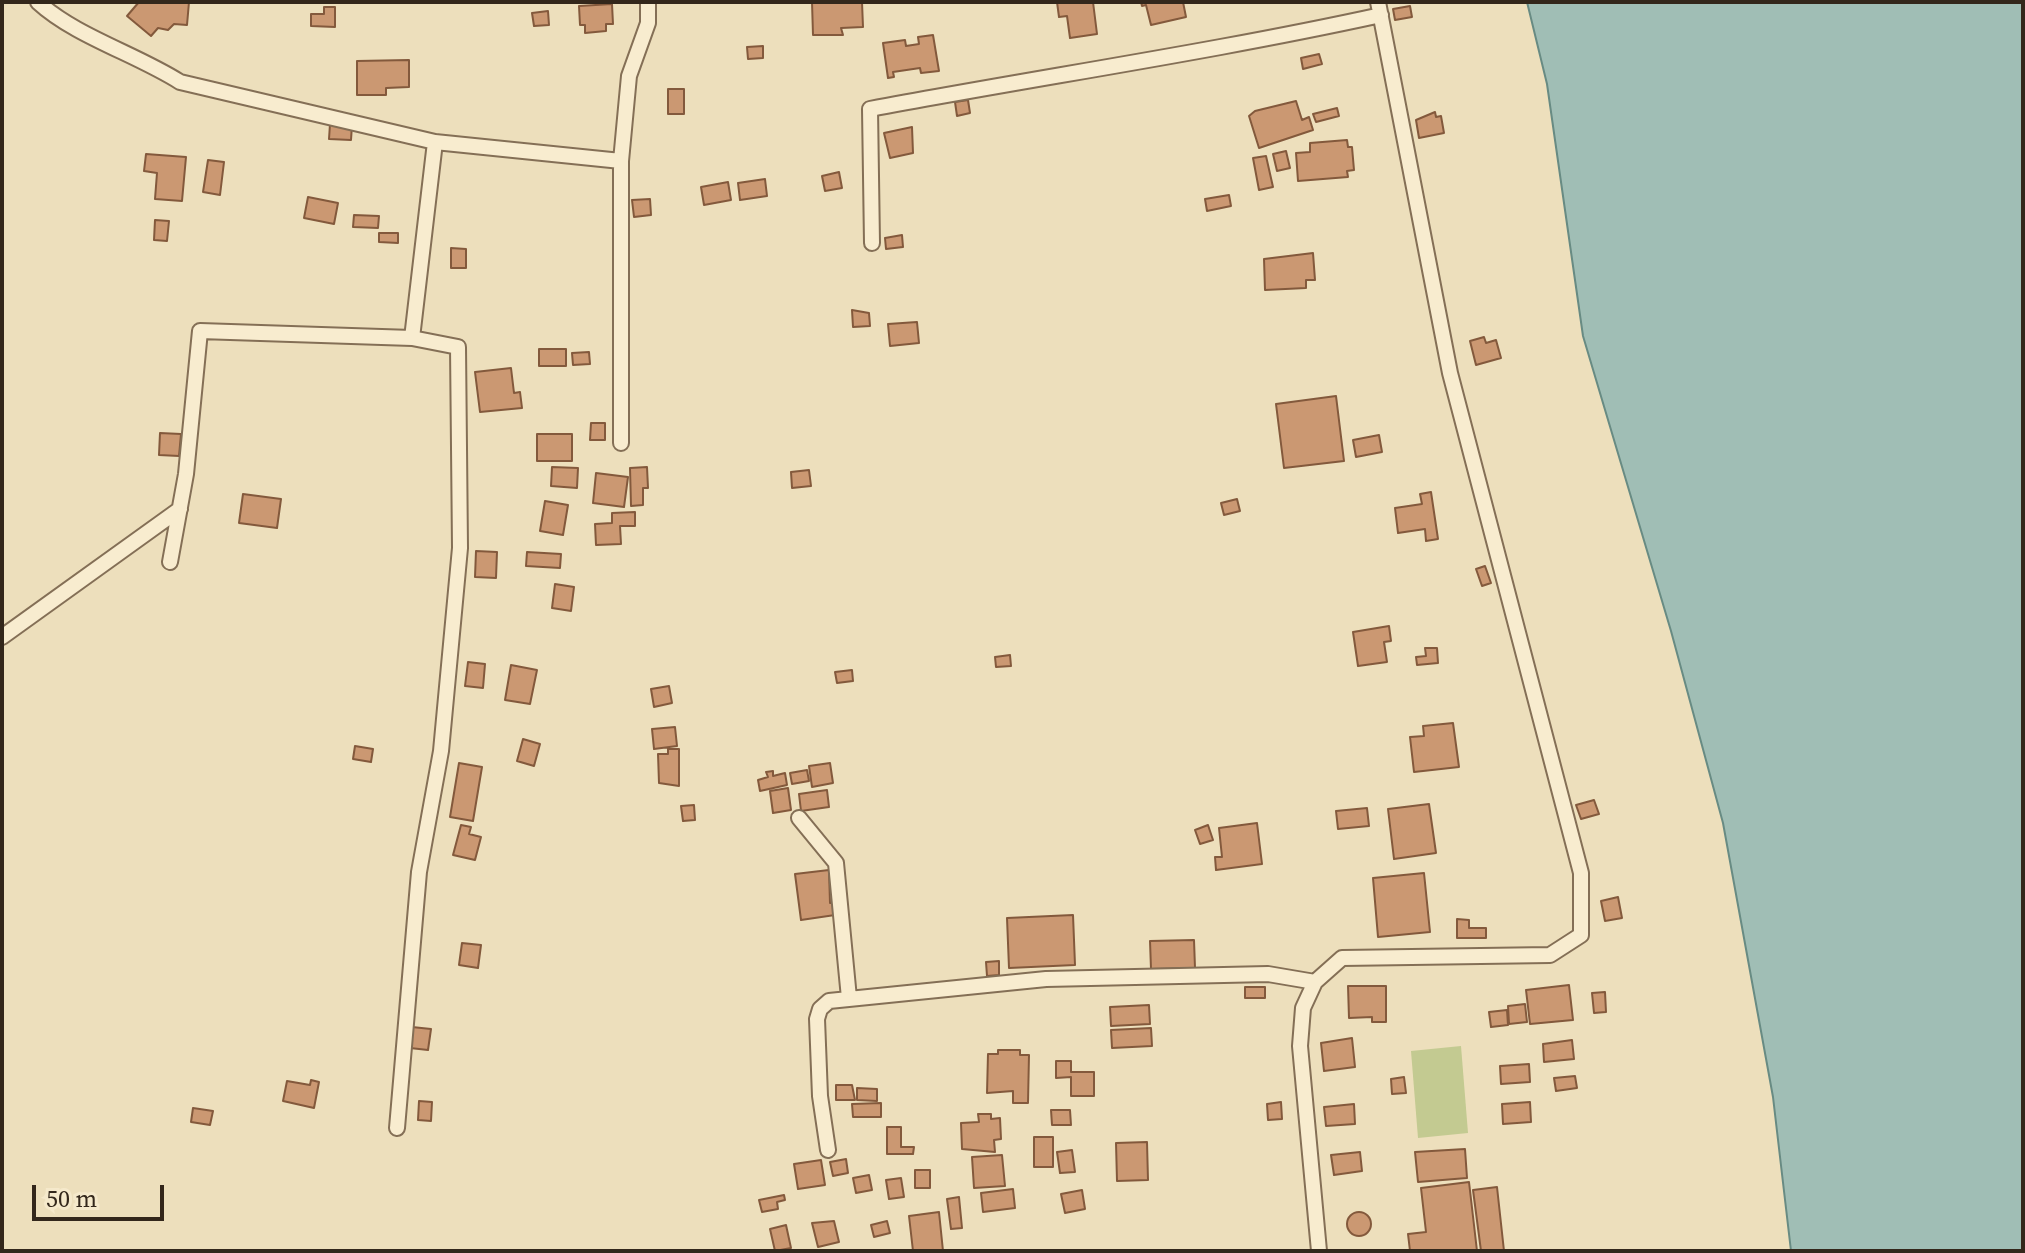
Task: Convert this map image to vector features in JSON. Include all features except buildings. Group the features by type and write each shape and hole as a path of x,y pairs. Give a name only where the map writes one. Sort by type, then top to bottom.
{"street":[{"path":"38,2 52,14 180,82 435,142 621,161"},
{"path":"621,443 621,161 629,76 648,23 648,2"},
{"path":"872,243 870,109 1131,60 1233,47 1379,8 1450,373 1581,873 1581,935 1550,955 1342,958 1315,982 1303,1008 1300,1046 1319,1251"},
{"path":"412,338 435,142"},
{"path":"170,562 180,509 200,331 412,338 458,347 460,548 441,751 419,872 397,1128"},
{"path":"2,637 180,509"},
{"path":"799,818 836,863 849,998"},
{"path":"828,1150 820,1096 817,1019 820,1009 829,1001 1046,979 1268,974 1315,982"}],"green space":[{"path":"1461,1046 1468,1133 1418,1138 1411,1051"}],"water":[{"path":"1527,2 2023,2 2023,1251 1791,1251 1773,1097 1723,823 1671,631 1583,336 1547,84"}]}
